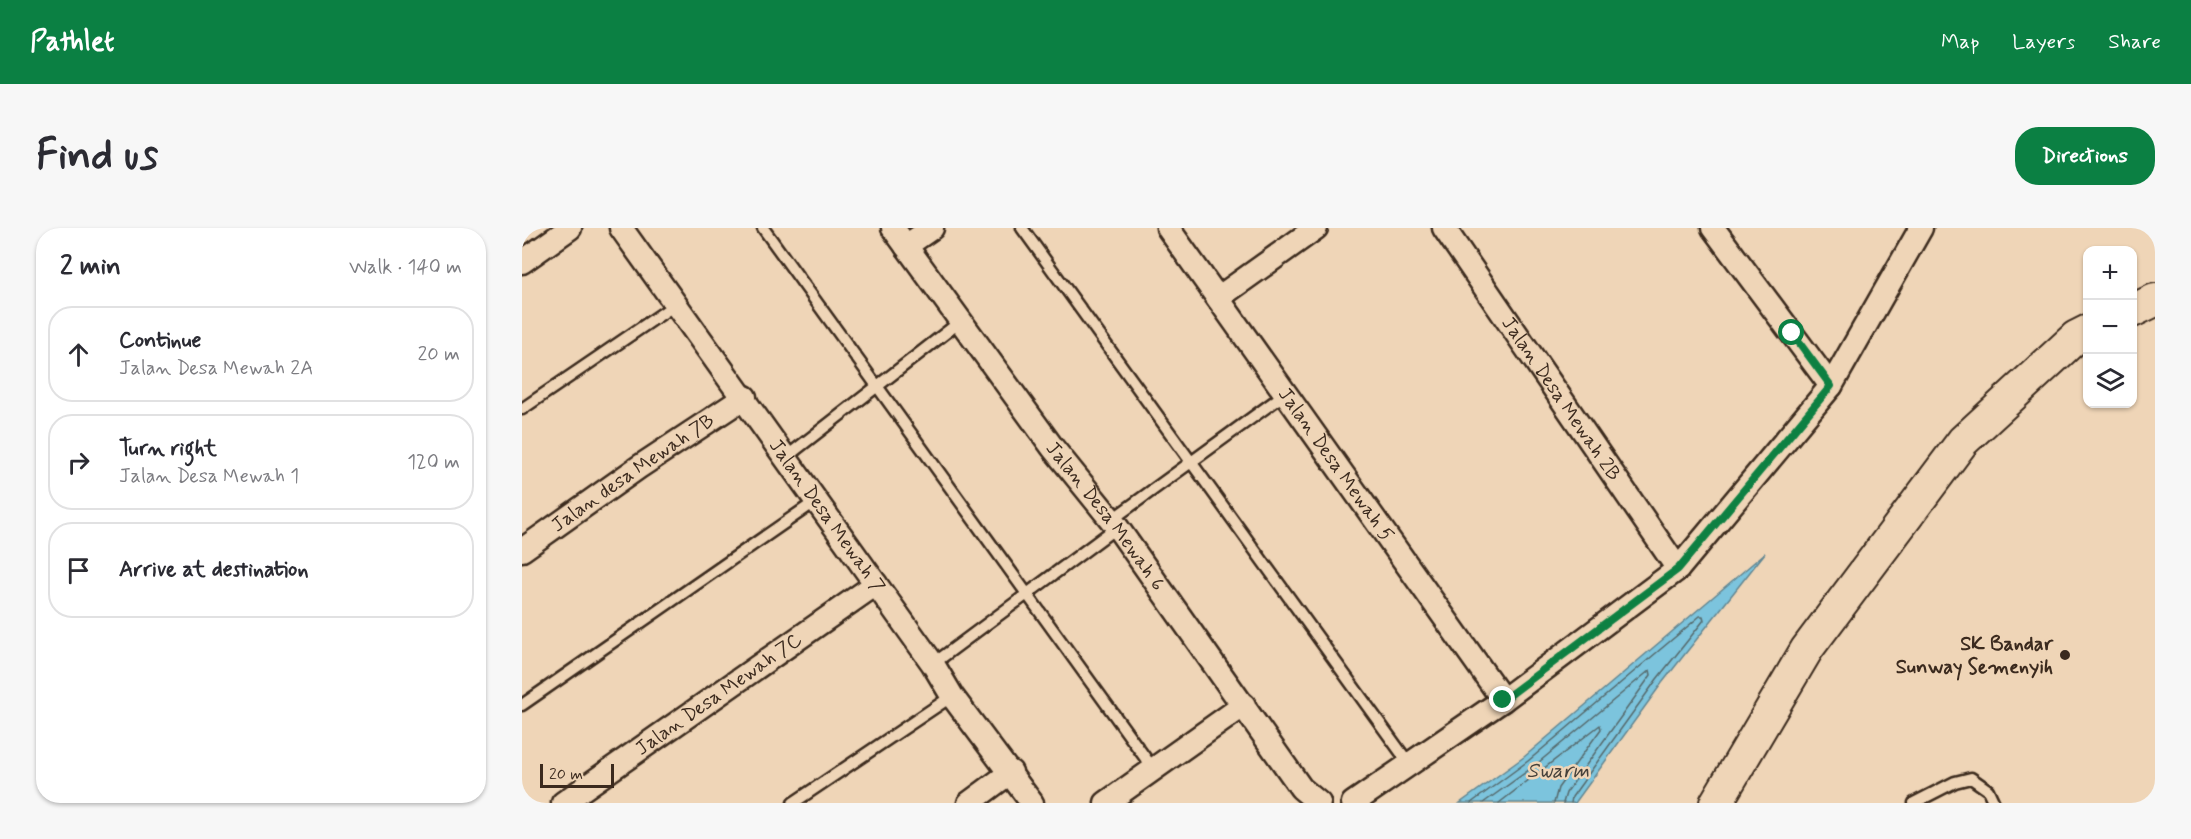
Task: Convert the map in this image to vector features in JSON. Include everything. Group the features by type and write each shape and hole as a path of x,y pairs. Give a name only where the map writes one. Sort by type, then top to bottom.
{"street":[{"path":"522,262 570,228"},
{"name":"Jalan Desa Mewah 7","path":"621,228 745,397 785,458 933,664 952,696 1032,803"},
{"name":"Jalan Desa Mewah 6","path":"893,228 1053,448 1114,524 1301,788 1319,803"},
{"path":"906,246 932,228"},
{"name":"Jalan Desa Mewah 5","path":"1167,228 1503,700"},
{"path":"1218,297 1316,228"},
{"name":"Jalan Desa Mewah 2B","path":"1444,228 1678,569"},
{"path":"1713,228 1831,386"},
{"path":"1353,803 1503,700 1678,569 1831,386 1921,228"},
{"path":"2137,309 2155,300"},
{"path":"1716,803 1807,649 1963,441 2076,337 2083,334"},
{"name":"Jalan desa Mewah 7B","path":"522,550 639,467 745,397"},
{"name":"Jalan Desa Mewah 7C","path":"563,803 876,584"},
{"path":"1106,803 1244,705"},
{"path":"969,803 1011,772"}],"lane":[{"path":"763,228 1154,770"},
{"path":"1022,228 1410,765"},
{"path":"522,409 676,304"},
{"path":"785,458 961,321"},
{"path":"933,664 1029,595 1192,461 1286,393"},
{"path":"522,705 816,501"},
{"path":"793,803 952,696"},
{"path":"1914,803 1955,782 1971,778 1988,790 1994,803"}],"water":[{"name":"Swarm","path":"1765,553 1662,683 1575,803 1460,803 1524,757"}],"place":[{"name":"SK Bandar Sunway Semenyih","path":"2065,655"}],"route":[{"path":"1503,700 1678,569 1831,386 1792,333"}]}
